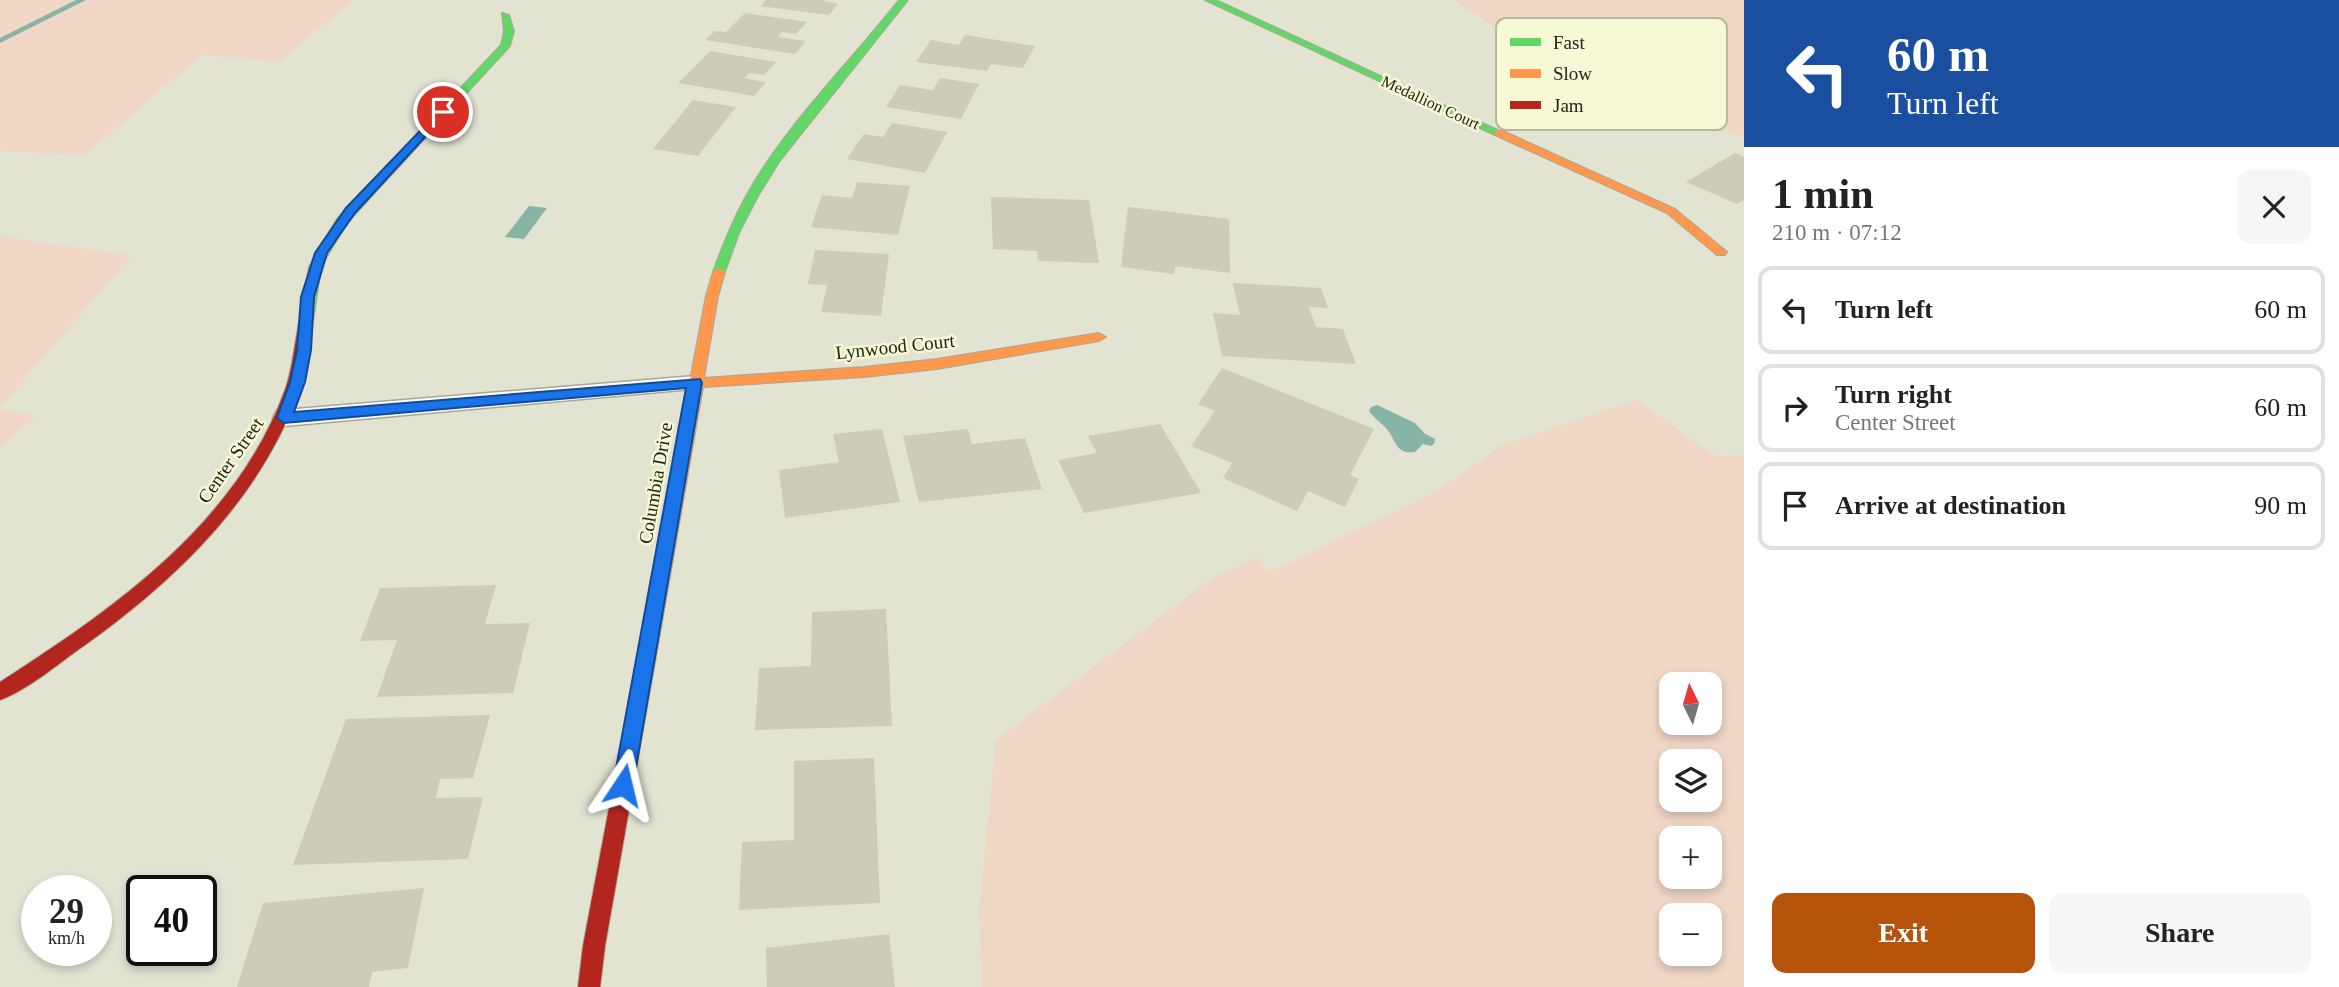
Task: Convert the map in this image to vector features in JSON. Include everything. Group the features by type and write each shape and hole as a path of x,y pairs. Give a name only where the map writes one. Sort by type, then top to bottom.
{"street":[{"name":"Columbia Drive","path":"589,987 594,946 695,383 712,296 733,230 764,176 792,136 904,0"},
{"name":"Medallion Court","path":"1209,0 1671,211 1721,252"},
{"name":"Center Street","path":"0,692 74,644 147,588 202,533 240,489 265,454 284,418 298,382 304,350 308,297 321,253 350,210 505,46 509,31 505,15"},
{"name":"Lynwood Court","path":"695,383 888,369 1099,337"}],"lane":[{"path":"284,418 695,383"}],"shaded area":[{"path":"0,0 353,0 279,62 201,55 85,155 0,151"},
{"path":"1454,0 1744,0 1744,137 1726,130 1727,18 1496,18 1496,28"},
{"path":"0,236 131,256 0,407"},
{"path":"1636,400 1715,456 1744,455 1744,987 982,987 979,912 996,740 1214,577 1258,557 1268,573 1436,492 1501,446"},
{"path":"0,409 36,416 0,447"}],"water":[{"path":"529,206 547,208 524,239 505,237"},
{"path":"1377,405 1415,423 1424,433 1435,439 1434,444 1423,444 1415,452 1400,449 1386,428 1369,411"}],"building":[{"path":"766,0 821,0 838,4 829,15 761,6"},
{"path":"745,13 807,22 796,34 782,32 778,37 806,41 795,54 705,40 715,31 726,32"},
{"path":"965,35 1035,46 1023,68 991,64 987,71 916,62 931,40 959,45"},
{"path":"710,51 776,62 764,75 749,73 744,78 766,82 754,96 678,83"},
{"path":"940,78 979,84 961,119 886,107 900,85 933,90"},
{"path":"693,100 736,107 698,156 653,149"},
{"path":"892,123 947,132 925,173 847,159 864,134 883,137"},
{"path":"1735,153 1744,157 1744,200 1737,204 1686,182"},
{"path":"857,182 910,186 898,235 811,227 822,195 852,198"},
{"path":"991,197 1089,200 1099,263 1038,261 1037,251 993,249"},
{"path":"1128,207 1229,219 1230,273 1175,266 1174,274 1121,267"},
{"path":"815,250 889,254 881,316 821,312 827,285 808,284"},
{"path":"1233,283 1321,288 1328,308 1309,307 1316,327 1343,329 1356,364 1222,356 1213,313 1240,315"},
{"path":"1222,368 1374,429 1350,475 1359,479 1345,507 1308,491 1297,511 1223,478 1232,463 1191,446 1215,411 1198,404"},
{"path":"1160,424 1201,493 1084,513 1058,460 1097,453 1088,436"},
{"path":"882,429 900,502 785,518 779,470 839,462 833,434"},
{"path":"968,429 972,444 1025,438 1042,489 919,502 903,436"},
{"path":"496,585 485,624 530,623 513,693 377,697 397,640 360,641 380,588"},
{"path":"886,609 892,726 755,730 759,668 811,666 812,612"},
{"path":"490,715 473,778 440,779 436,798 483,797 468,859 293,865 346,719"},
{"path":"874,758 880,903 739,910 742,842 794,840 794,761"},
{"path":"424,888 408,968 372,972 369,987 237,987 263,903"},
{"path":"889,934 895,987 767,987 766,948"}],"waterway":[{"path":"0,41 82,0"}],"traffic: fast":[{"path":"719,272 733,233 774,161 904,0"},
{"path":"1209,0 1499,133"},
{"path":"305,328 315,267 341,222 505,46 509,31 505,15"}],"traffic: slow":[{"path":"1499,133 1671,211 1721,252"},
{"path":"651,633 712,296 719,272"},
{"path":"695,383 864,372 937,364 1099,337"}],"traffic: jam":[{"path":"0,692 50,660 150,585 196,542 236,495 270,444 293,388 305,328"},
{"path":"589,987 594,946 651,633"}],"route":[{"path":"443,112 350,210 321,253 312,276 308,297 304,350 298,382 284,418 695,383 623,785"}]}
